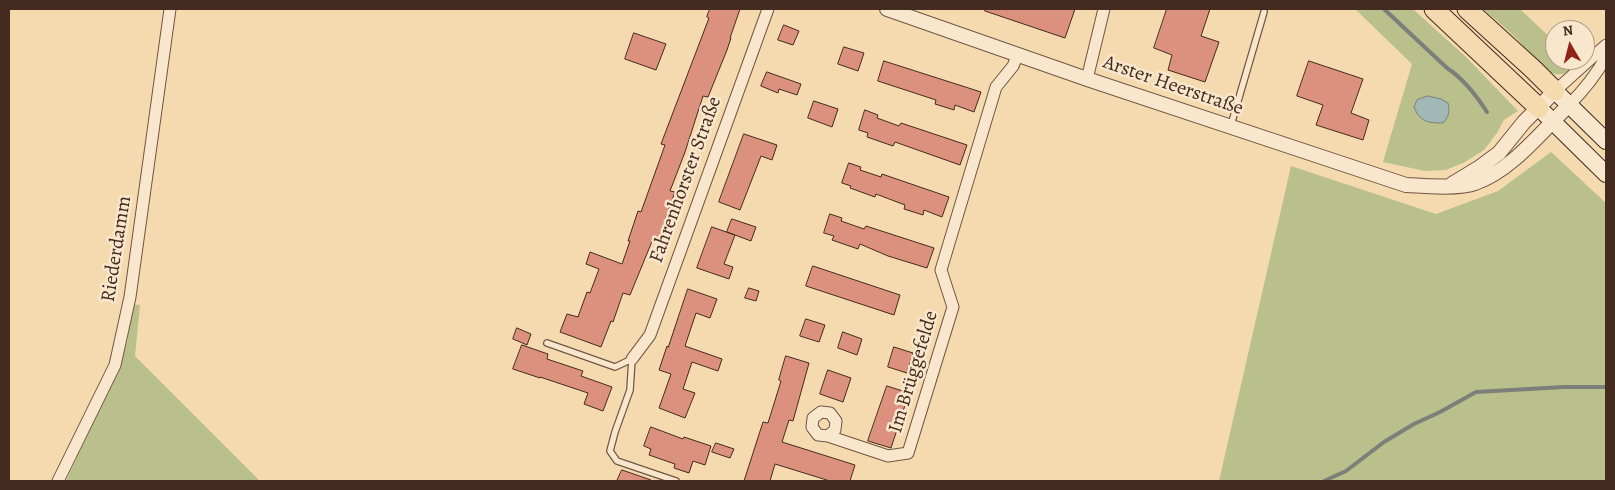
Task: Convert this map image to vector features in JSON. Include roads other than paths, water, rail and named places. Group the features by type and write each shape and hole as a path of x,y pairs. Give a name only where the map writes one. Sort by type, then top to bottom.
{"highway":[{"path":"1434,9 1545,115"},
{"path":"1467,9 1555,91"}],"main road":[{"path":"1555,91 1606,141"},
{"path":"1545,115 1606,174"}],"street":[{"name":"Riederdamm","path":"58,481 115,365 130,297 170,9"},
{"name":"Fahrenhorster Straße","path":"632,359 650,335 768,9"},
{"name":"Arster Heerstraße","path":"887,9 1406,186 1449,186 1499,153 1545,115 1569,105"},
{"path":"1087,78 1104,9"},
{"path":"1555,91 1606,45"},
{"name":"Im Brüggefelde","path":"828,436 888,456 908,453 953,307 941,270 996,88 1013,66 1018,54"},
{"path":"1569,105 1596,74 1606,56"},
{"name":"Arster Heerstraße","path":"1545,115 1555,91"}],"lane":[{"path":"1230,127 1264,12"},
{"path":"547,343 615,367 632,359 630,390 614,432 610,451 617,461 676,481"}],"waterway":[{"path":"1384,9 1464,82 1487,112"},
{"path":"1324,481 1346,471 1384,442 1414,424 1476,392 1564,387 1606,387"}]}
